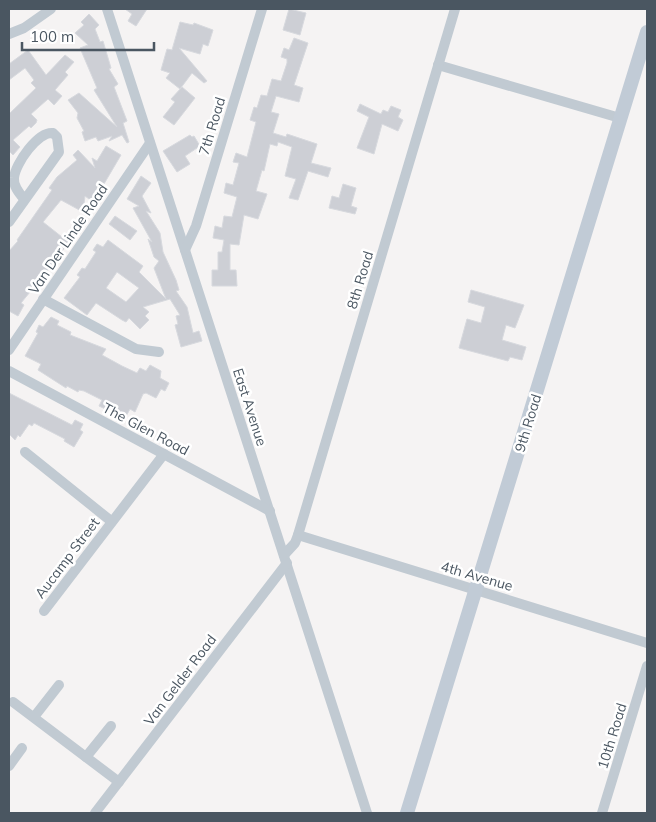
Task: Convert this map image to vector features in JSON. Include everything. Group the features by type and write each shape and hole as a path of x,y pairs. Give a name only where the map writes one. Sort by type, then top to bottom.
{"main road":[{"name":"9th Road","path":"407,813 647,32"}],"street":[{"path":"9,34 24,28 51,9"},
{"name":"East Avenue","path":"107,9 367,813"},
{"name":"7th Road","path":"185,250 196,226 262,9"},
{"name":"8th Road","path":"285,559 298,535 455,9"},
{"path":"438,65 620,118"},
{"path":"9,222 59,152 57,137 53,133 45,133 39,137 16,169 15,186 24,199"},
{"name":"Van Der Linde Road","path":"9,350 150,143"},
{"path":"43,299 136,349 159,352"},
{"name":"The Glen Road","path":"9,371 270,511"},
{"name":"Aucamp Street","path":"25,452 111,521"},
{"name":"Aucamp Street","path":"44,611 164,454"},
{"name":"4th Avenue","path":"298,535 647,643"},
{"name":"Van Gelder Road","path":"95,813 285,559"},
{"name":"10th Road","path":"602,813 647,666"},
{"path":"34,717 59,685"},
{"path":"13,702 119,782"},
{"path":"86,758 111,726"},
{"path":"9,766 22,748"}],"building":[{"path":"125,9 147,9 136,26 128,21 132,14"},
{"path":"289,9 306,13 300,35 283,30"},
{"path":"89,14 99,25 95,29 100,42 103,41 111,68 109,69 118,84 114,87 127,121 123,123 129,142 127,143 122,135 109,141 112,136 98,141 96,137 85,141 82,132 84,131 77,118 78,113 68,100 79,93 117,127 94,90 97,88 80,48 88,45 75,33 84,25 81,22"},
{"path":"180,22 193,25 194,23 213,30 208,46 203,44 200,54 179,48 207,81 204,83 192,73 180,89 166,78 170,73 161,70 167,49 172,50"},
{"path":"294,38 308,43 294,85 303,88 299,102 276,96 271,112 279,114 273,133 286,137 287,134 317,144 311,163 331,168 328,177 308,171 298,200 289,198 296,179 285,176 292,147 278,142 277,146 270,144 264,171 262,170 256,191 267,194 258,219 244,215 239,245 230,244 230,270 236,270 237,286 212,286 212,270 218,270 218,252 222,252 224,240 213,238 215,226 222,228 224,216 232,217 237,197 224,193 226,183 233,185 239,163 233,162 236,153 247,157 256,122 250,120 254,107 257,108 261,95 267,96 272,79 281,81 287,59 281,57 284,48 289,50"},
{"path":"28,50 46,75 65,55 74,62 65,72 68,75 55,90 62,96 54,105 48,99 31,114 37,120 36,123 31,128 29,126 13,140 20,147 13,155 9,151 9,114 36,88 31,83 34,80 25,68 9,80 9,64"},
{"path":"182,87 195,98 174,125 163,117 175,102 171,99"},
{"path":"360,104 381,114 383,110 388,112 391,106 401,110 398,117 403,120 398,131 382,124 374,154 357,148 369,117 357,111"},
{"path":"190,135 194,136 200,146 185,156 190,164 177,172 163,151"},
{"path":"106,146 121,155 101,189 103,190 93,202 85,196 83,212 61,200 43,222 62,237 65,233 72,239 62,251 60,249 48,270 21,303 24,305 18,316 9,311 9,251 18,241 52,190 49,188 57,177 77,160 73,155 78,150 95,168 92,158 97,161"},
{"path":"141,176 151,183 142,196 151,213 146,211 160,233 163,252 176,280 179,290 176,291 187,307 193,333 199,331 202,341 181,347 175,325 178,324 176,316 180,315 170,299 143,307 149,312 145,316 149,320 140,329 129,318 126,322 96,303 87,315 64,298 80,277 77,275 82,268 85,269 96,252 93,250 97,244 103,247 108,240 143,266 139,272 166,299 154,268 159,261 154,257 148,239 152,242 133,208 139,206 127,199","holes":["117,272 139,288 126,302 106,288"]},
{"path":"343,184 356,188 351,206 357,208 355,214 329,208 332,196 339,198"},
{"path":"115,216 137,231 130,240 109,224"},
{"path":"471,290 524,305 515,328 506,325 502,340 526,347 522,360 510,357 508,361 459,348 467,319 481,323 485,307 468,302"},
{"path":"51,317 59,321 57,325 71,332 70,335 106,349 102,355 122,366 137,373 140,368 146,371 150,365 161,371 160,378 169,383 165,391 161,389 156,398 146,393 143,394 135,412 130,409 125,418 99,406 102,400 84,391 79,390 78,392 67,386 66,388 38,370 41,364 25,356 38,333 36,332 39,325 43,327"},
{"path":"9,393 72,425 75,420 83,424 80,430 83,432 74,447 64,441 65,439 34,423 32,426 29,424 20,437 18,435 15,440 9,434"}]}
